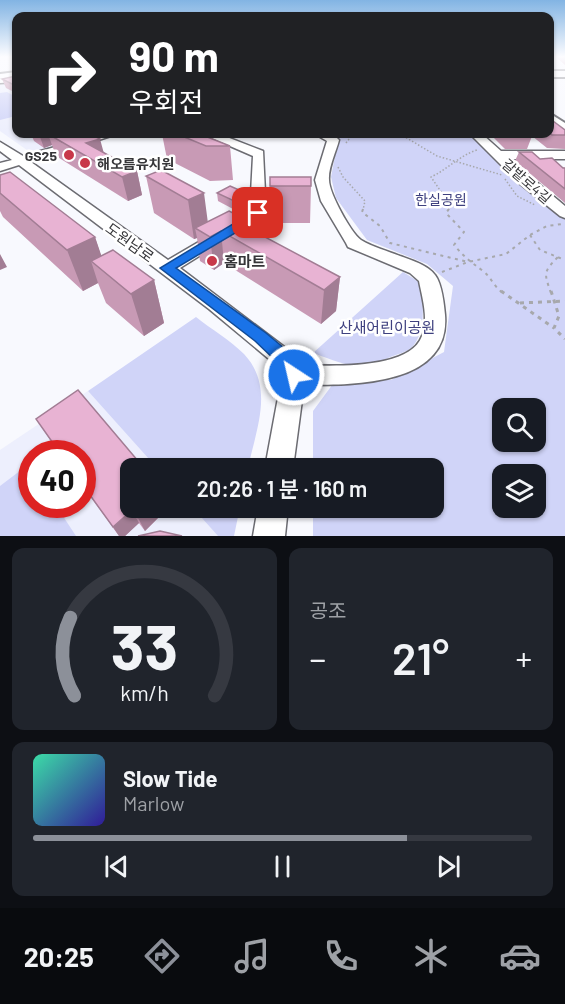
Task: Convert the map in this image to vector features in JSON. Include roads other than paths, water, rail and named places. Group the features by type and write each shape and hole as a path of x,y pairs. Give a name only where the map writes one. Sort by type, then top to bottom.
{"street":[{"path":"0,167 98,138"},
{"path":"167,268 258,213 259,154 221,138"},
{"path":"281,458 294,375 370,374 418,358 433,339 435,313 428,278 416,269 354,243 328,201 322,180 333,140 329,138"},
{"path":"480,138 497,155"},
{"path":"528,141 543,155"},
{"name":"도원남로","path":"0,145 261,337 284,358 294,375"},
{"name":"갈밭로4길","path":"497,155 565,155"},
{"name":"갈밭로4길","path":"497,155 561,215"},
{"name":"갈밭로4길","path":"543,155 557,166"},
{"path":"269,536 271,518"}],"place":[{"name":"GS25","path":"69,155"},
{"name":"해오름유치원","path":"85,163"},
{"name":"홈마트","path":"212,261"}],"park label":[{"name":"한실공원","path":"441,199"},
{"name":"산새어린이공원","path":"387,327"}]}
